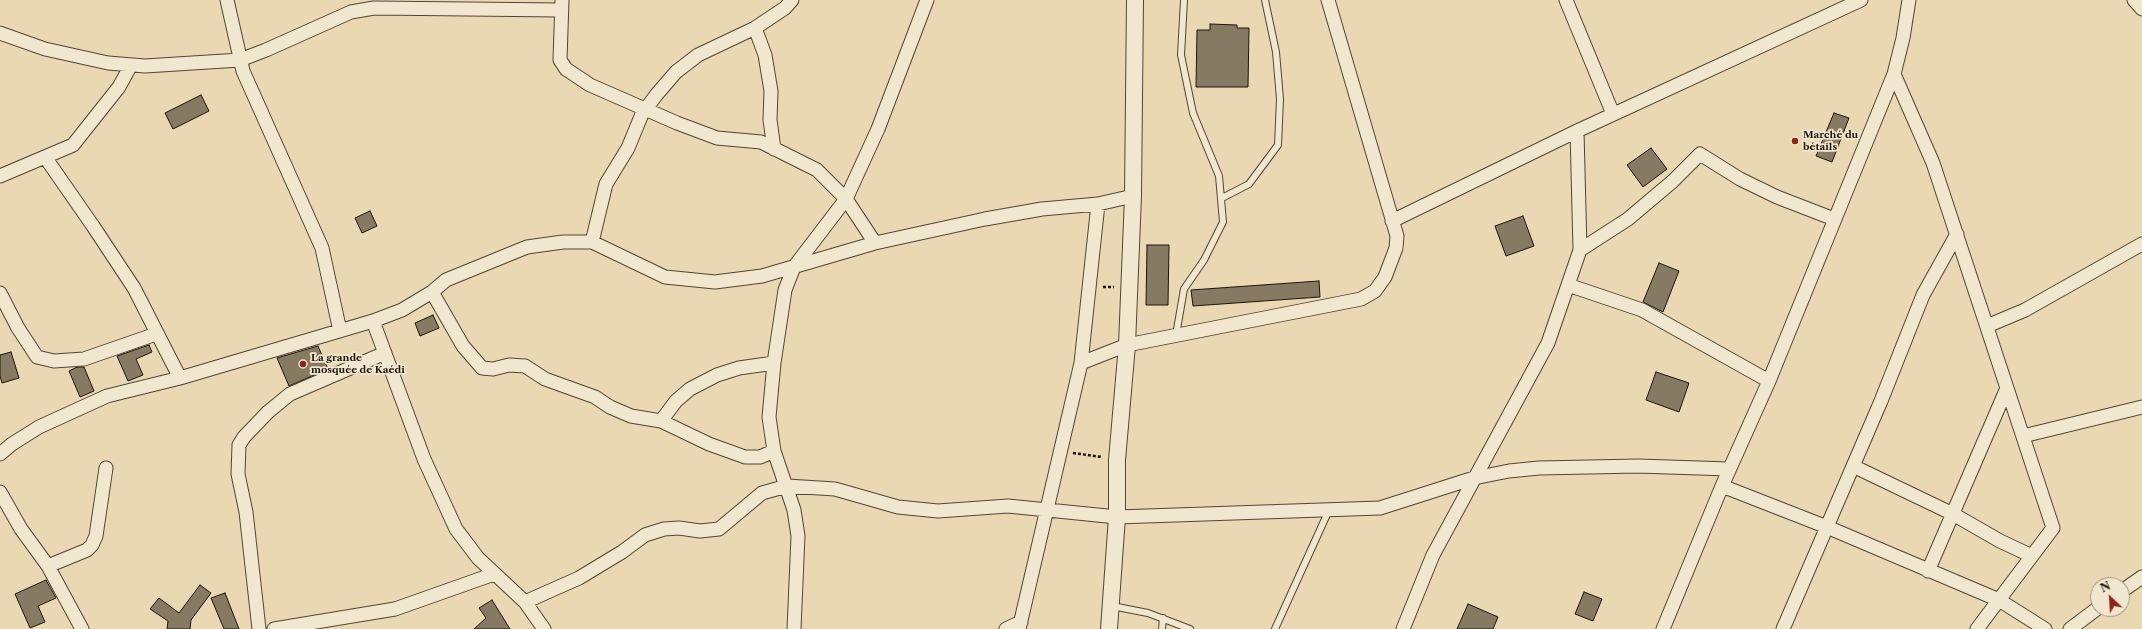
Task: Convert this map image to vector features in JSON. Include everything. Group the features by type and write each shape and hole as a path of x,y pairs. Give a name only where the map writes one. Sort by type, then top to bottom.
{"street":[{"path":"227,0 240,60 322,248 335,301 340,332"},
{"path":"592,242 606,184 628,148 646,108 676,72 698,55 755,28 785,8 792,0"},
{"path":"794,629 798,536 794,510 774,451 769,417 774,363 786,290 794,267 846,199 878,128 927,0"},
{"path":"1109,629 1117,517 1117,460 1127,345 1133,196 1135,0"},
{"path":"1081,363 1127,345 1361,299 1375,291 1385,277 1396,248 1397,236 1328,0"},
{"path":"1566,0 1613,114"},
{"path":"1392,221 1576,131 1861,0"},
{"path":"1663,629 1729,469 1769,381 1894,74 1903,38 1909,0"},
{"path":"2134,0 2142,9"},
{"path":"0,33 45,50 108,63 145,66 240,60 373,4 562,5 560,60 566,69 590,85 717,138 761,142 817,170 846,199 875,243"},
{"path":"755,28 765,55 771,91 770,120 774,149"},
{"path":"0,176 73,145 119,87 131,65"},
{"path":"1894,74 1933,163 2053,528 1977,629"},
{"path":"1403,629 1433,555 1548,343 1580,250 1576,131"},
{"path":"1580,250 1628,219 1673,181 1700,154 1740,179 1777,197 1834,219"},
{"path":"45,157 94,226 134,288 156,334 180,378"},
{"path":"0,454 12,444 39,427 106,396 180,378 233,361 373,322 402,310 432,292 446,280 528,247 563,242 592,242 665,277 715,282 762,276 875,243 985,219 1042,209 1098,204 1133,196"},
{"path":"1006,629 1020,625 1081,363 1091,288 1098,204"},
{"path":"1783,629 1853,466 1923,295 1957,234"},
{"path":"1987,326 2024,310 2142,244"},
{"path":"1568,285 1642,310 1769,381"},
{"path":"432,292 463,346 482,368 492,369 509,365 525,366 545,379 595,396 610,407 631,416 661,421 709,444 745,457 760,457 774,451"},
{"path":"0,293 18,328 37,357 54,361 84,359 156,334"},
{"path":"373,322 386,353 424,459 456,529 478,558 525,602 544,629"},
{"path":"259,629 246,512 238,474 239,446 244,437 268,412 290,394 386,353"},
{"path":"661,421 676,401 690,389 717,375 739,368 774,363"},
{"path":"1928,571 2007,388"},
{"path":"2023,436 2142,408"},
{"path":"525,602 579,578 622,552 645,535 671,528 700,531 719,529 762,493 787,486 835,489 898,507 938,511 1008,506 1117,517 1380,508 1474,478 1509,471 1539,468 1638,466 1729,469"},
{"path":"1853,466 1953,514 2000,541 2032,556"},
{"path":"48,566 88,550 92,545 96,536 106,468"},
{"path":"1722,486 1827,527 1999,600 2044,629"},
{"path":"0,492 22,529 48,566 82,629"},
{"path":"274,629 395,609 494,574"},
{"path":"2130,585 2142,577"},
{"path":"2070,629 2090,614"}],"lane":[{"path":"1176,335 1184,289 1204,260 1223,222 1219,176 1193,113 1181,55 1184,0"},
{"path":"1222,198 1249,184 1278,145 1280,99 1276,52 1265,0"},
{"path":"1276,629 1329,509"},
{"path":"1110,605 1148,613 1190,629"},
{"path":"1162,629 1163,618"}],"path":[{"path":"1091,288 1129,287"},
{"path":"1061,451 1117,460"}],"building":[{"path":"1210,24 1237,25 1237,28 1249,28 1248,87 1196,87 1197,30 1210,30"},
{"path":"201,95 209,111 173,129 165,113"},
{"path":"1834,113 1849,118 1832,162 1816,156"},
{"path":"1651,148 1667,169 1643,187 1627,165"},
{"path":"370,211 377,226 362,233 355,218"},
{"path":"1523,216 1534,246 1506,256 1495,226"},
{"path":"1147,245 1169,245 1168,305 1146,305"},
{"path":"1659,263 1679,271 1663,312 1643,302"},
{"path":"1319,281 1320,297 1193,306 1191,290"},
{"path":"433,315 439,328 420,336 415,323"},
{"path":"149,345 152,352 136,359 143,375 128,381 117,356"},
{"name":"La grande mosquée de Kaédi","path":"318,346 328,369 289,386 277,358"},
{"path":"11,352 19,378 2,383 0,376 0,355"},
{"path":"77,367 84,367 94,391 80,397 69,371"},
{"path":"1656,372 1689,383 1679,412 1646,400"},
{"path":"46,580 56,598 38,606 45,622 30,628 15,594"},
{"path":"200,585 211,593 191,620 190,629 167,629 168,621 150,609 159,598 179,613"},
{"path":"1584,592 1602,599 1593,621 1575,614"},
{"path":"225,593 239,629 224,629 211,598"},
{"path":"492,600 510,629 474,629 486,618 479,608"},
{"path":"1468,604 1498,617 1493,629 1457,629"}],"place":[{"name":"Marché du bétails","path":"1795,141"},
{"name":"La grande mosquée de Kaédi","path":"303,364"}]}
